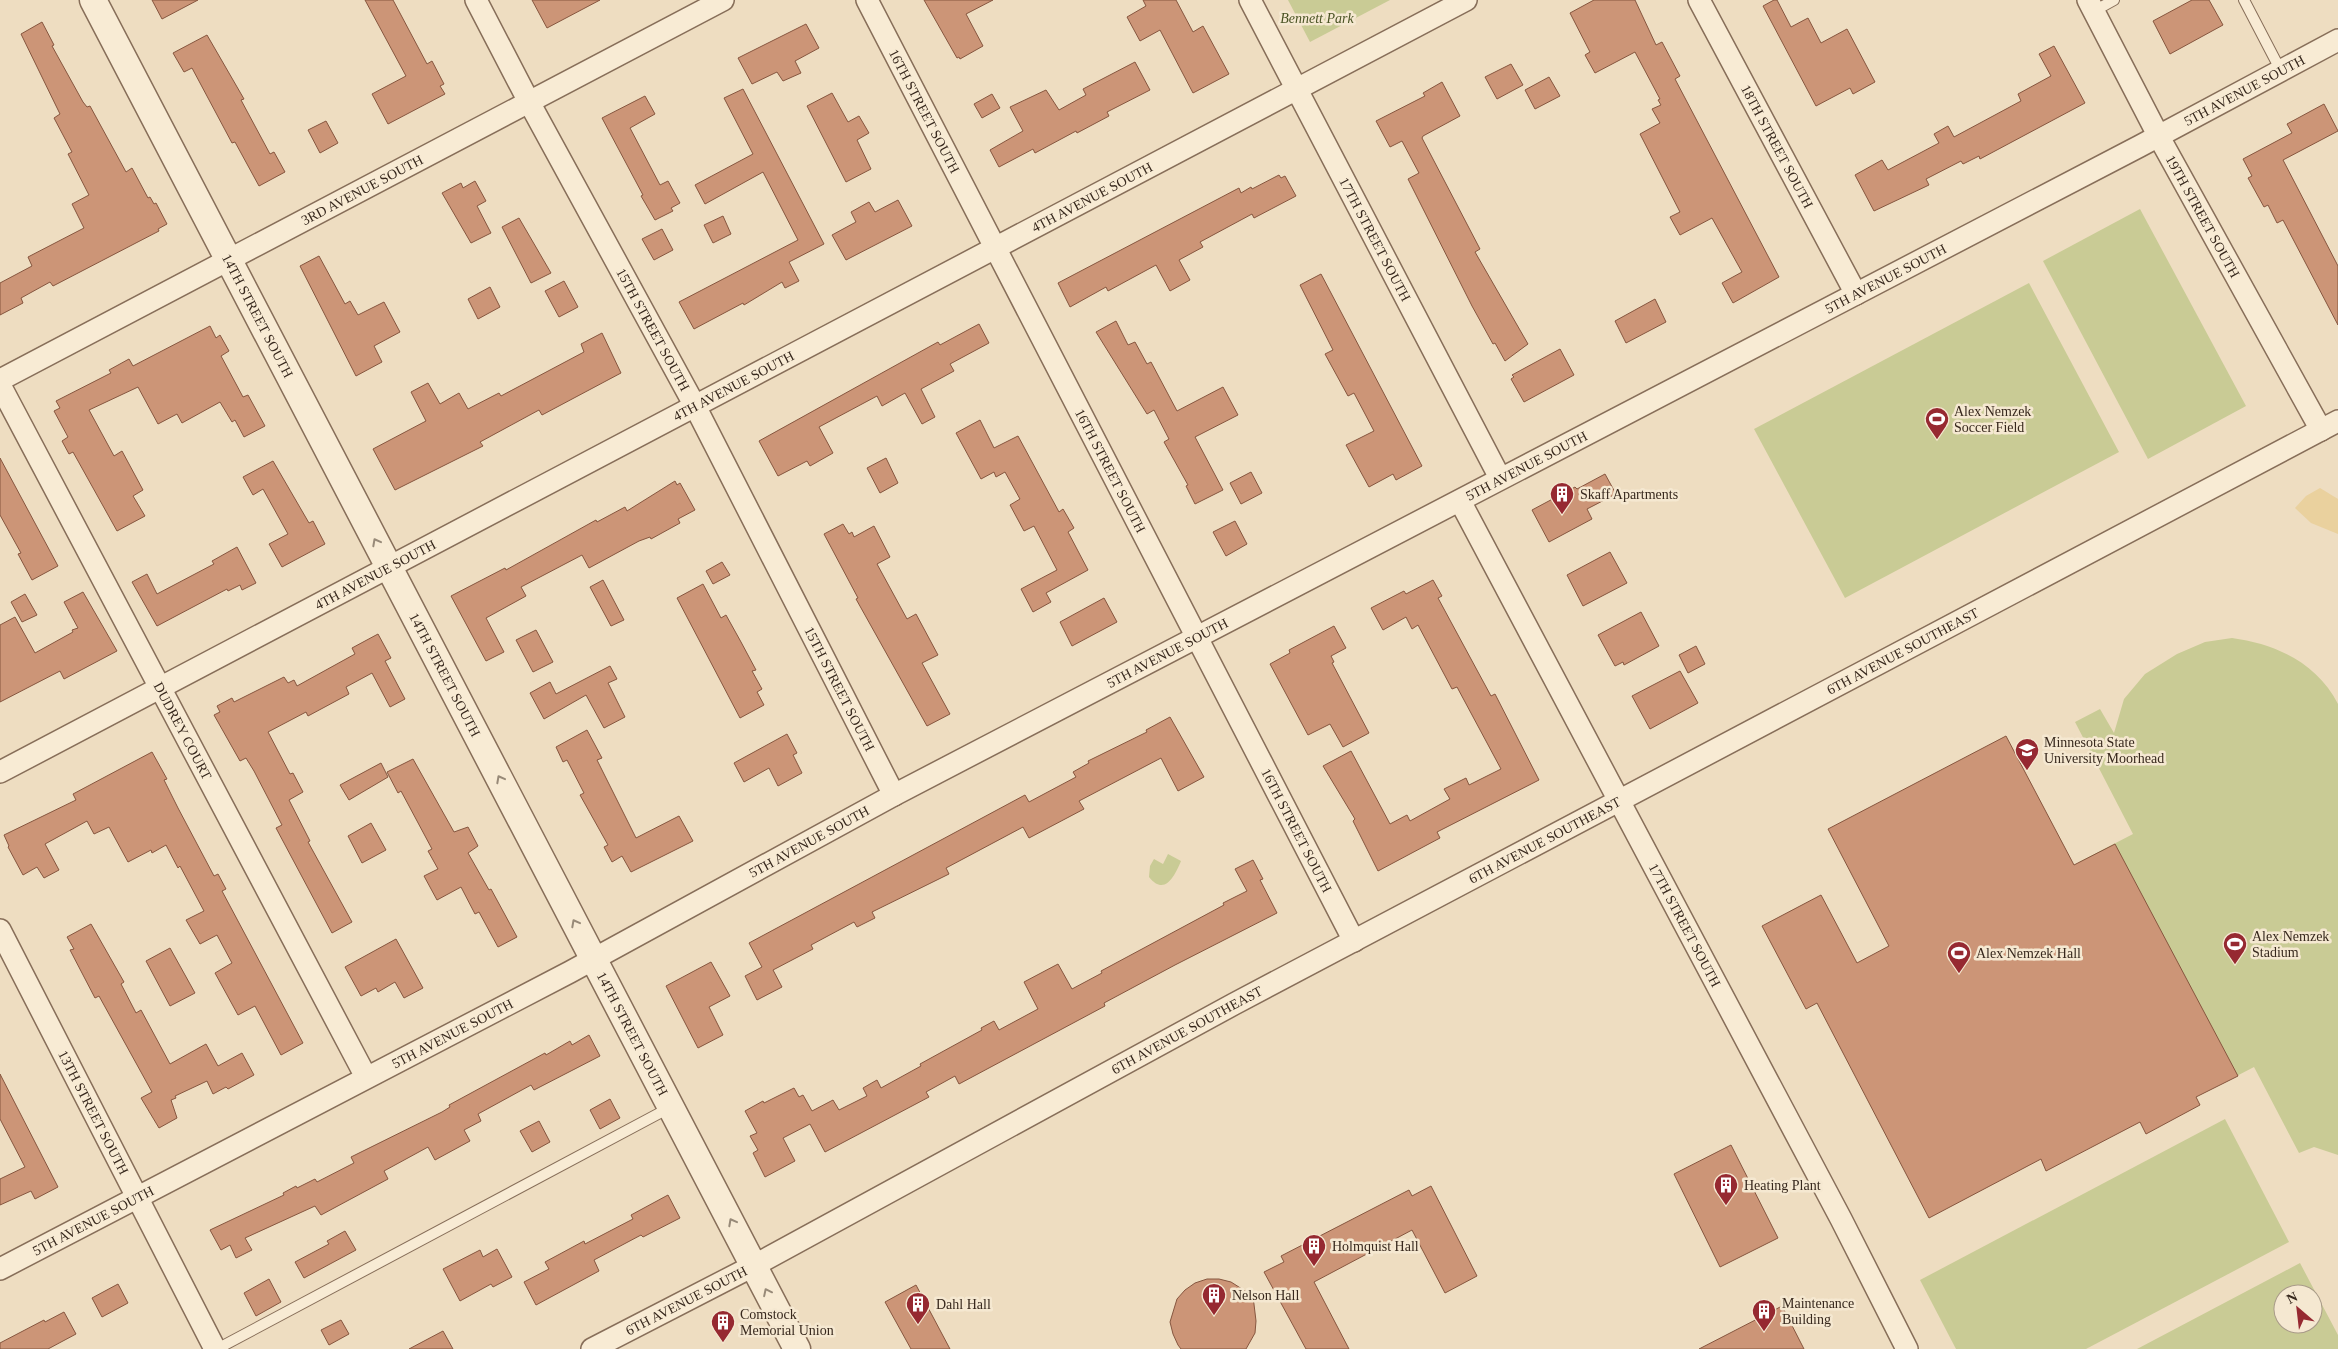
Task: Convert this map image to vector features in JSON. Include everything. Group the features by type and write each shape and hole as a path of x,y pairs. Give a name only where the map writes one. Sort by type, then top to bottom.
{"street":[{"name":"14TH STREET SOUTH","path":"93,0 227,260 755,1265 797,1349"},
{"name":"15TH STREET SOUTH","path":"476,0 528,102 695,406 894,794"},
{"name":"3RD AVENUE SOUTH","path":"0,380 723,0"},
{"name":"16TH STREET SOUTH","path":"867,0 1354,941"},
{"name":"17TH STREET SOUTH","path":"1250,0 1500,478"},
{"name":"4TH AVENUE SOUTH","path":"0,772 1466,0"},
{"name":"18TH STREET SOUTH","path":"1699,0 1856,294"},
{"name":"19TH STREET SOUTH","path":"2091,6 2159,136 2329,426"},
{"name":"5TH AVENUE SOUTH","path":"0,1270 594,958 894,794 1460,501 1500,478 2159,136 2338,40"},
{"name":"DUDREY COURT","path":"0,384 366,1077"},
{"name":"6TH AVENUE SOUTHEAST","path":"755,1265 1354,941 2329,426"},
{"name":"17TH STREET SOUTH","path":"1460,501 1907,1349"},
{"name":"13TH STREET SOUTH","path":"0,930 216,1349"},
{"name":"6TH AVENUE SOUTH","path":"592,1349 755,1265"}],"lane":[{"path":"2091,6 2114,0"},
{"path":"2244,0 2281,71"},
{"path":"216,1349 672,1107"}],"green space":[{"name":"Bennett Park","path":"1288,0 1390,0 1310,42"},
{"path":"2140,209 2246,406 2148,459 2043,261"},
{"name":"Alex Nemzek Soccer Field","path":"2029,283 2119,452 1845,598 1754,429"},
{"name":"Alex Nemzek Stadium","path":"2232,638 2264,645 2294,658 2319,677 2338,704 2338,1155 2314,1147 2299,1153 2254,1067 2200,1095 2079,862 2133,834 2075,722 2100,709 2114,733 2124,699 2145,674 2177,654 2205,642"},
{"path":"1168,854 1181,861 1169,882 1160,885 1149,877 1150,866 1154,859 1163,864"},
{"path":"2225,1119 2289,1242 2086,1349 1956,1349 1920,1280"},
{"path":"2300,1263 2311,1284 2273,1284 2273,1334 2323,1334 2323,1307 2338,1335 2338,1349 2137,1349"}],"sand":[{"path":"2320,488 2338,499 2338,534 2311,523 2295,508 2306,496"}],"building":[{"path":"152,0 198,0 162,19"},
{"path":"365,0 393,0 427,64 432,61 444,84 440,86 445,94 388,124 372,94 406,76"},
{"path":"532,0 600,0 547,28"},
{"path":"924,0 993,0 966,14 983,46 960,59 959,57 957,58"},
{"path":"1143,0 1176,0 1193,32 1203,26 1229,74 1193,93 1160,30 1140,41 1127,17 1146,6"},
{"path":"1594,0 1635,0 1656,45 1662,42 1680,76 1675,79 1779,277 1733,303 1722,283 1742,272 1712,218 1680,235 1670,217 1680,212 1640,134 1660,123 1652,109 1661,105 1658,100 1660,99 1635,52 1595,73 1585,55 1590,52 1570,13"},
{"path":"1777,0 1791,27 1808,18 1821,43 1847,29 1875,82 1853,94 1850,88 1816,106 1763,6"},
{"path":"2192,0 2209,0 2223,25 2170,54 2153,21"},
{"path":"42,22 54,45 52,46 83,102 87,107 90,106 126,172 132,168 148,198 150,197 154,204 156,203 167,224 158,229 159,231 53,286 50,282 21,298 23,303 0,315 0,283 32,266 28,257 84,228 72,204 89,195 68,154 72,152 54,118 60,114 21,34"},
{"path":"806,24 819,48 795,61 801,73 783,81 777,72 752,84 738,58"},
{"path":"207,35 244,99 241,100 270,154 274,152 285,172 259,186 235,142 232,143 192,68 184,72 173,53"},
{"path":"2054,46 2085,103 1980,159 1979,156 1963,164 1961,161 1926,179 1929,185 1874,211 1855,175 1882,160 1888,170 1939,143 1934,134 1948,126 1954,137 2021,101 2018,94 2051,76 2039,54"},
{"path":"1135,62 1150,90 1107,112 1109,116 1077,133 1076,131 1035,153 1033,149 999,167 990,150 1023,131 1010,107 1046,90 1059,110 1086,95 1083,89"},
{"path":"1511,64 1523,85 1497,99 1485,77"},
{"path":"1549,77 1560,96 1535,109 1525,90"},
{"path":"1442,82 1460,116 1422,138 1480,249 1475,252 1528,344 1505,361 1495,343 1493,344 1472,306 1408,179 1419,173 1402,141 1390,147 1376,121 1425,96 1423,93"},
{"path":"743,89 824,244 789,262 799,281 785,288 782,282 744,305 743,303 694,329 679,302 798,240 763,172 705,204 695,185 753,154 724,98"},
{"path":"832,93 848,122 859,116 869,133 857,140 871,169 846,182 807,106"},
{"path":"992,94 1000,108 982,118 974,104"},
{"path":"645,96 655,114 630,128 660,185 668,181 680,203 671,208 673,211 655,220 602,118"},
{"path":"2324,104 2338,131 2283,160 2338,266 2338,325 2283,220 2277,223 2268,205 2264,207 2248,178 2252,176 2243,159 2292,133 2287,124"},
{"path":"326,121 338,143 320,153 308,130"},
{"path":"1279,175 1281,178 1285,176 1296,196 1254,218 1252,214 1200,242 1203,247 1179,260 1190,280 1170,291 1156,265 1108,291 1106,287 1070,307 1058,283 1239,188 1241,193"},
{"path":"475,181 486,201 477,206 491,233 471,243 442,193 461,183 463,188"},
{"path":"898,200 912,226 846,260 832,235 856,222 851,212 869,202 875,212"},
{"path":"723,216 731,234 713,243 704,225"},
{"path":"519,218 551,273 531,283 502,227"},
{"path":"662,229 673,250 654,260 642,239"},
{"path":"319,256 345,304 350,301 358,315 384,302 400,332 374,346 382,362 356,376 300,266"},
{"path":"1321,274 1422,466 1396,480 1393,474 1369,487 1346,445 1374,431 1354,393 1348,396 1325,354 1333,350 1300,285"},
{"path":"564,281 578,307 559,317 545,291"},
{"path":"490,287 500,307 478,319 468,299"},
{"path":"1655,299 1666,322 1626,343 1615,321"},
{"path":"1116,321 1128,345 1135,342 1147,364 1151,362 1177,411 1223,387 1238,415 1195,437 1223,490 1195,504 1186,486 1188,485 1164,442 1169,439 1154,410 1147,414 1096,332"},
{"path":"979,324 989,343 950,364 954,371 921,389 935,417 922,424 905,393 882,406 877,396 819,427 833,453 810,466 807,461 778,476 759,441 938,342 940,345"},
{"path":"210,326 216,338 220,335 229,351 221,356 243,397 248,395 265,426 244,437 235,420 232,422 220,402 182,423 177,414 158,424 138,387 89,410 114,456 122,451 143,490 133,496 145,516 117,531 73,452 69,454 62,441 68,437 54,411 60,408 56,401 111,373 109,370 129,359 133,366"},
{"path":"602,333 621,373 542,415 539,410 480,442 483,446 395,490 373,449 426,421 411,392 428,383 440,404 459,393 468,409 499,393 501,396 584,352 581,344"},
{"path":"1560,349 1574,375 1524,402 1511,379 1514,377 1512,375"},
{"path":"980,420 994,448 1018,436 1059,512 1063,509 1074,528 1068,532 1088,570 1046,593 1051,602 1033,612 1021,589 1057,570 1034,526 1024,531 1010,505 1020,499 1005,472 996,477 994,472 981,479 956,433"},
{"path":"0,458 58,566 32,580 18,554 21,553 0,515"},
{"path":"886,458 898,483 880,493 867,468"},
{"path":"273,461 309,523 313,521 325,544 282,567 269,544 288,534 263,489 253,495 243,477"},
{"path":"1251,472 1262,493 1241,504 1230,483"},
{"name":"Skaff Apartments","path":"1605,474 1616,494 1587,509 1592,519 1549,542 1532,510 1575,487 1577,489"},
{"path":"675,481 677,485 680,483 695,510 678,519 680,523 651,539 650,537 639,541 589,568 582,555 521,587 526,596 486,618 504,652 486,661 451,596 505,568 506,570 596,520 597,522 625,507 627,511"},
{"path":"1235,521 1247,544 1226,556 1213,532"},
{"path":"843,524 849,534 852,532 854,537 874,526 890,557 877,564 907,619 916,614 938,655 922,663 950,714 927,726 856,599 858,598 824,534"},
{"path":"237,547 256,583 242,590 240,585 228,591 227,589 157,626 132,582 147,574 157,594 214,564 212,561"},
{"path":"1610,552 1627,583 1583,606 1567,575"},
{"path":"722,562 730,575 713,584 706,571"},
{"path":"603,580 624,620 611,626 590,587"},
{"path":"1433,580 1442,596 1438,598 1491,696 1495,694 1539,780 1437,832 1440,838 1378,871 1353,821 1355,819 1323,766 1351,751 1390,824 1407,815 1410,821 1450,799 1444,789 1466,778 1469,785 1501,769 1457,687 1452,689 1418,625 1412,629 1406,617 1383,630 1371,608 1404,591 1406,594"},
{"path":"703,584 721,618 726,615 756,670 752,671 762,689 757,692 764,705 740,718 677,598"},
{"path":"83,592 117,651 64,679 60,671 0,702 0,625 15,617 35,653 78,628 64,602"},
{"path":"25,594 37,615 22,622 11,602"},
{"path":"1104,598 1117,622 1072,646 1060,622"},
{"path":"1641,612 1659,646 1624,665 1623,662 1615,666 1598,635"},
{"path":"1334,626 1346,648 1331,656 1334,662 1332,663 1369,733 1343,747 1330,724 1308,735 1270,664 1290,653 1289,650"},
{"path":"536,630 553,662 533,672 516,640"},
{"path":"378,634 391,658 385,661 405,699 390,707 372,673 346,687 349,694 308,716 306,712 268,732 290,774 293,773 303,792 289,800 310,841 308,842 352,922 332,933 276,828 282,825 254,771 246,758 240,761 214,715 220,712 217,706 232,698 234,702 284,677 288,683 294,680 297,686 355,654 352,648"},
{"path":"1696,646 1705,664 1688,673 1679,655"},
{"path":"610,666 617,679 608,683 625,717 604,728 586,695 544,719 530,693 550,682 556,694"},
{"path":"1680,671 1698,703 1650,729 1632,696"},
{"path":"1170,717 1204,777 1178,791 1161,758 1079,801 1084,809 1029,838 1023,827 946,868 949,874 872,912 875,918 857,927 854,922 811,945 813,949 773,970 782,987 757,1000 745,976 762,967 749,943 1025,795 1029,802 1076,777 1073,772 1089,763 1088,761 1147,732 1146,730"},
{"path":"587,730 602,758 597,760 636,838 679,816 693,841 631,872 622,856 612,862 604,847 608,845 580,795 584,793 567,760 563,762 556,747"},
{"path":"787,734 797,753 793,755 802,773 778,786 769,768 744,782 734,763"},
{"name":"Alex Nemzek Hall","path":"2006,736 2074,865 2115,844 2238,1076 2196,1097 2200,1105 2146,1134 2140,1122 2046,1171 2041,1159 1929,1218 1817,1003 1806,1009 1762,926 1821,895 1857,963 1889,946 1828,829"},
{"path":"152,752 167,779 164,780 178,808 214,876 218,874 226,889 222,891 303,1043 281,1055 255,1006 238,1015 215,973 232,963 217,935 200,944 186,920 204,911 180,866 178,868 166,845 152,853 151,850 128,862 109,827 94,834 87,821 45,844 59,870 44,878 37,867 23,875 8,847 4,835 76,800 73,794"},
{"path":"413,759 454,832 468,827 478,846 468,853 489,890 491,889 517,937 498,947 479,912 475,914 461,887 437,900 424,876 438,869 428,851 432,849 401,791 398,793 387,772"},
{"path":"381,763 388,777 349,800 340,785"},
{"path":"371,823 386,850 362,863 348,836"},
{"path":"1253,860 1263,879 1260,880 1277,913 1104,1003 1105,1006 959,1084 955,1076 926,1092 929,1097 825,1152 810,1124 783,1138 795,1161 765,1177 753,1153 758,1150 750,1136 757,1133 745,1111 794,1088 799,1097 803,1095 812,1111 833,1100 839,1110 867,1096 863,1088 877,1080 881,1088 982,1030 981,1028 994,1021 999,1030 1038,1009 1024,982 1058,964 1072,989 1102,973 1101,971 1224,905 1223,903 1247,891 1235,869"},
{"path":"91,924 124,982 121,984 136,1013 141,1010 170,1064 206,1044 218,1066 242,1053 254,1075 228,1089 226,1087 213,1094 207,1081 175,1096 176,1098 171,1100 177,1118 159,1128 141,1098 152,1092 99,996 95,998 70,950 74,949 67,937"},
{"path":"396,939 423,988 404,998 395,982 378,992 376,988 361,996 345,967"},
{"path":"170,948 195,993 170,1006 146,961"},
{"path":"711,962 730,996 709,1007 723,1035 698,1048 666,986"},
{"path":"589,1035 600,1056 534,1090 531,1085 478,1114 481,1121 464,1130 470,1141 435,1160 428,1147 384,1171 388,1179 321,1215 315,1206 245,1238 252,1250 236,1258 230,1245 221,1250 210,1230 284,1195 283,1193 296,1186 297,1188 315,1179 317,1182 354,1163 351,1157 442,1112 450,1107 449,1105 545,1053 546,1055 570,1041 572,1045"},
{"path":"0,1074 58,1187 35,1199 31,1191 0,1205 0,1179 25,1167 0,1119"},
{"path":"610,1099 620,1118 600,1129 590,1110"},
{"path":"539,1121 550,1142 532,1152 520,1131"},
{"name":"Heating Plant","path":"1731,1145 1778,1238 1720,1267 1674,1174"},
{"name":"Holmquist Hall","path":"1431,1186 1477,1276 1445,1293 1412,1230 1314,1282 1349,1349 1306,1349 1264,1272 1284,1262 1281,1256 1409,1190 1412,1196"},
{"path":"668,1195 680,1218 643,1237 641,1235 594,1260 599,1271 536,1305 524,1282 549,1269 545,1262 584,1241 585,1244 633,1219 631,1215"},
{"path":"345,1231 356,1250 304,1278 295,1262 329,1244 327,1241"},
{"path":"497,1249 512,1277 493,1287 491,1284 460,1301 443,1269 480,1250 483,1257"},
{"path":"269,1279 281,1302 256,1316 244,1293"},
{"name":"Nelson Hall","path":"1207,1279 1231,1282 1253,1296 1256,1321 1255,1333 1246,1349 1181,1349 1178,1345 1170,1322 1177,1299 1195,1283"},
{"path":"118,1284 128,1303 102,1317 92,1298"},
{"name":"Dahl Hall","path":"916,1285 950,1349 911,1349 885,1302"},
{"name":"Maintenance Building","path":"1782,1306 1804,1349 1699,1349 1765,1315"},
{"path":"64,1312 76,1334 48,1349 0,1349 0,1343 44,1320 45,1322"},
{"path":"341,1320 349,1334 329,1345 321,1330"},
{"path":"443,1331 453,1349 409,1349"}],"place":[{"name":"Alex Nemzek Soccer Field","path":"1937,440"},
{"name":"Skaff Apartments","path":"1562,515"},
{"name":"Minnesota State University Moorhead","path":"2027,771"},
{"name":"Alex Nemzek Stadium","path":"2235,965"},
{"name":"Alex Nemzek Hall","path":"1959,974"},
{"name":"Heating Plant","path":"1726,1206"},
{"name":"Holmquist Hall","path":"1314,1267"},
{"name":"Nelson Hall","path":"1214,1316"},
{"name":"Dahl Hall","path":"918,1325"},
{"name":"Maintenance Building","path":"1764,1332"},
{"name":"Comstock Memorial Union","path":"723,1343"}]}
